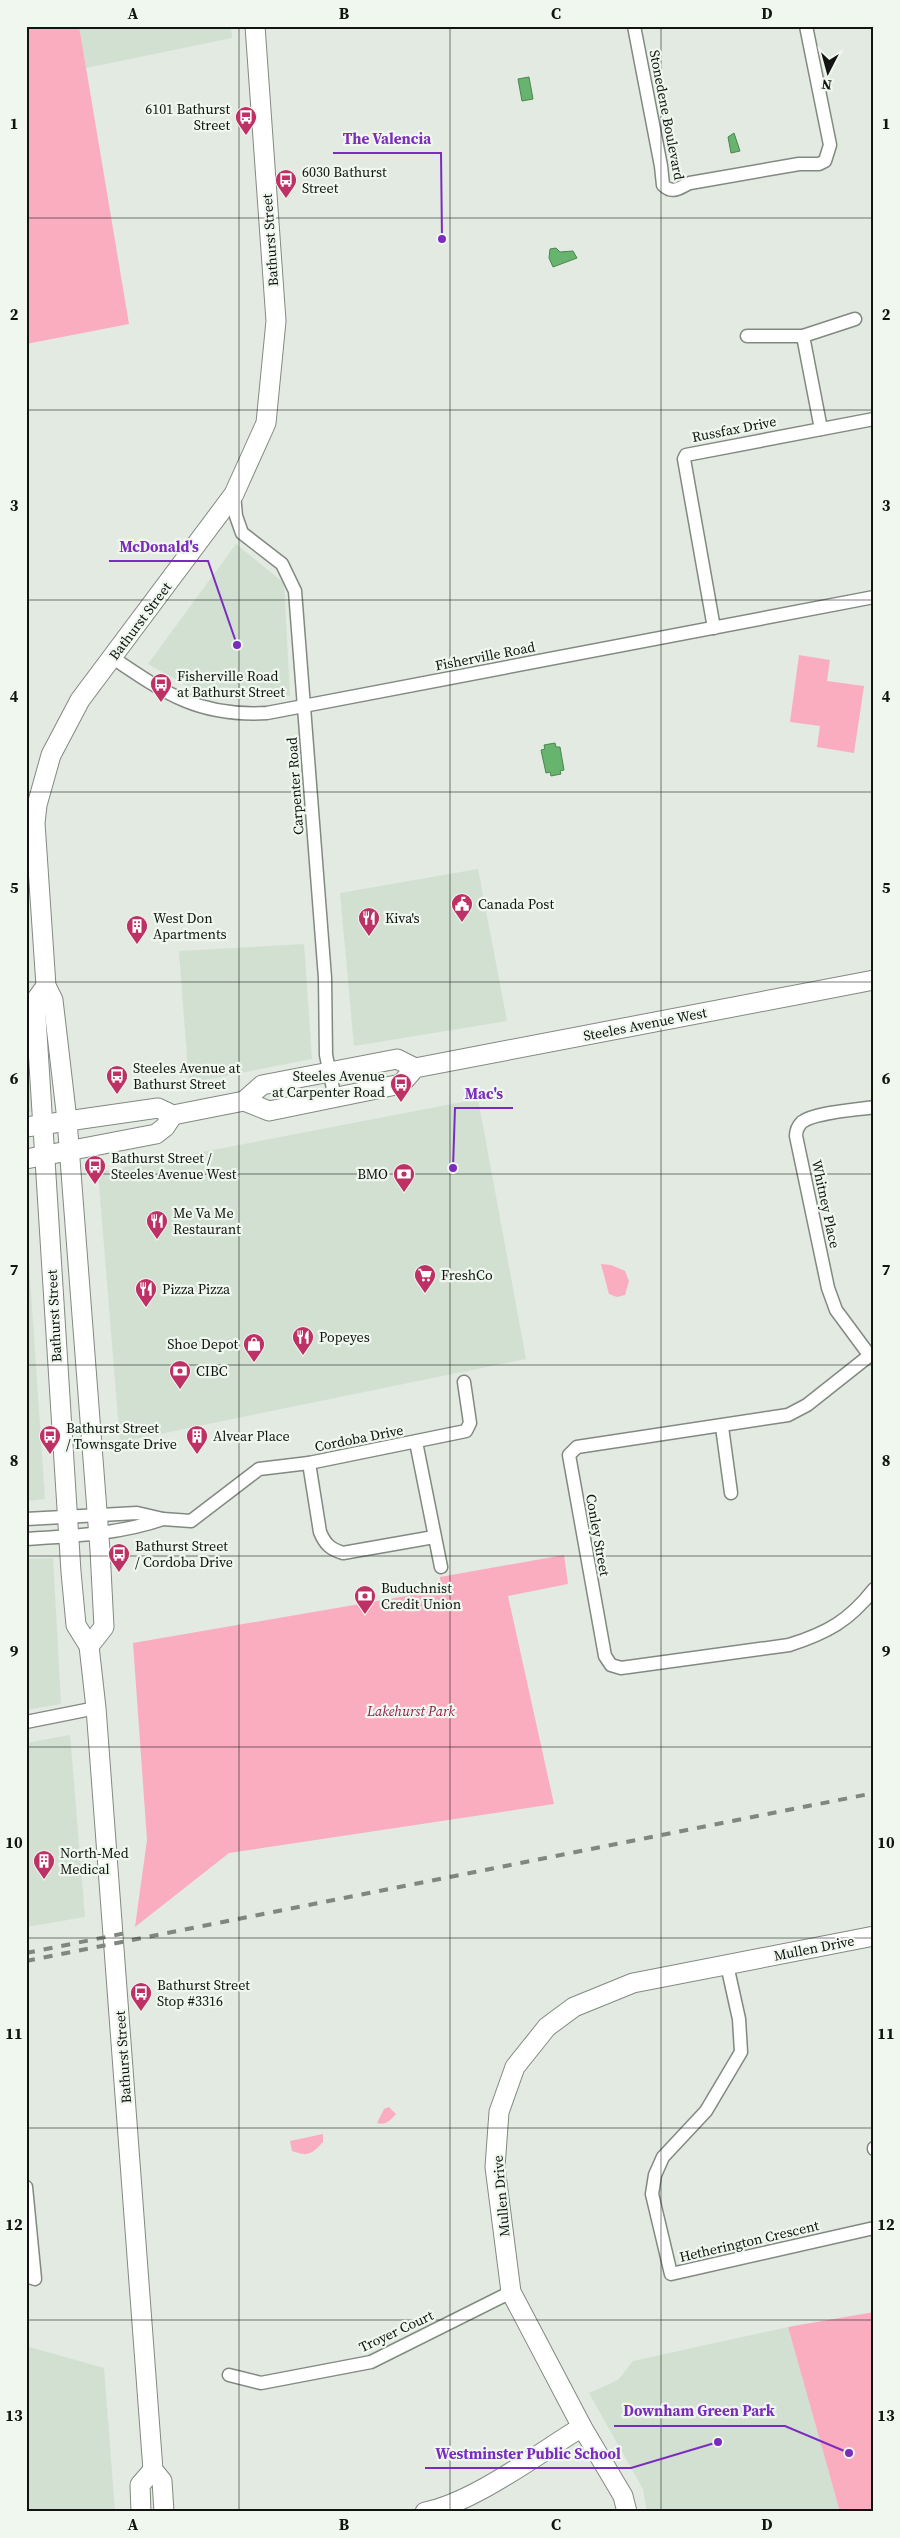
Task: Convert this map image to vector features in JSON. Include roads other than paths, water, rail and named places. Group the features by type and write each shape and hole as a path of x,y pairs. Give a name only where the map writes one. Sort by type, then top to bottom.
{"main road":[{"name":"Bathurst Street","path":"90,1646 104,1627 98,1523 67,1120 53,1000 46,986 32,804 55,748 80,700 234,494 266,423 276,321 255,26"},
{"name":"Steeles Avenue West","path":"415,1068 874,980"},
{"name":"Bathurst Street","path":"46,986 35,1001 35,1157 76,1625 90,1646 96,1708 153,2470 162,2482 164,2512"},
{"path":"35,1126 158,1108 173,1115 244,1101 262,1084 329,1074 397,1059 415,1068 400,1084 269,1111 244,1101"},
{"path":"35,1157 156,1134 165,1127 173,1115"},
{"name":"Mullen Drive","path":"627,2512 623,2496 582,2427 511,2292 495,2167 499,2112 515,2067 547,2027 574,2007 633,1983 874,1936"},
{"path":"425,2512 437,2510 471,2495 582,2427"},
{"path":"141,2512 140,2485 153,2470"}],"street":[{"name":"Stonedene Boulevard","path":"634,26 661,166 661,178 663,185 667,189 674,191 690,183 799,164 819,164 825,161 829,154 830,146 806,26"},
{"path":"747,336 803,336 855,319"},
{"path":"803,336 821,429"},
{"name":"Russfax Drive","path":"714,628 684,457 690,452 874,419"},
{"name":"Carpenter Road","path":"234,494 236,516 242,533 282,564 294,591 325,978 329,1074 335,1098"},
{"name":"Fisherville Road","path":"113,658 140,677 184,702 212,710 248,714 874,598"},
{"name":"Whitney Place","path":"872,1354 836,1310 828,1288 796,1136 802,1122 811,1118 874,1107"},
{"name":"Conley Street","path":"872,1354 807,1405 788,1415 722,1427 577,1447 569,1455 605,1656 611,1665 621,1668 789,1644 816,1636 840,1624 862,1605 874,1589"},
{"name":"Cordoba Drive","path":"98,1523 137,1513 163,1520 191,1520 259,1469 308,1463 466,1431 470,1428 464,1382"},
{"path":"722,1427 731,1494"},
{"path":"416,1442 441,1567"},
{"path":"308,1463 320,1532 324,1541 332,1550 343,1553 434,1537"},
{"path":"26,1519 68,1526 98,1523"},
{"name":"Cordoba Drive","path":"98,1523 141,1527 163,1520"},
{"path":"26,1539 68,1526 98,1523"},
{"path":"26,1722 96,1708"},
{"name":"Hetherington Crescent","path":"728,1965 739,2019 741,2052 706,2111 663,2157 652,2194 671,2274 874,2228"},
{"path":"26,2187 31,2278"},
{"name":"Troyer Court","path":"229,2375 261,2383 371,2362 511,2292"}],"railway":[{"path":"26,1961 874,1793"},
{"path":"26,1953 131,1932"}],"place":[{"name":"6101 Bathurst Street","path":"246,136"},
{"name":"6030 Bathurst Street","path":"286,199"},
{"name":"The Valencia","path":"442,239"},
{"name":"McDonald's","path":"237,645"},
{"name":"Fisherville Road at Bathurst Street","path":"161,703"},
{"name":"Canada Post","path":"462,923"},
{"name":"Kiva's","path":"369,937"},
{"name":"West Don Apartments","path":"137,945"},
{"name":"Steeles Avenue at Bathurst Street","path":"117,1095"},
{"name":"Steeles Avenue at Carpenter Road","path":"401,1103"},
{"name":"Mac's","path":"453,1168"},
{"name":"Bathurst Street / Steeles Avenue West","path":"95,1185"},
{"name":"BMO","path":"404,1193"},
{"name":"Me Va Me Restaurant","path":"157,1240"},
{"name":"FreshCo","path":"425,1294"},
{"name":"Pizza Pizza","path":"146,1308"},
{"name":"Popeyes","path":"303,1356"},
{"name":"Shoe Depot","path":"254,1363"},
{"name":"CIBC","path":"180,1390"},
{"name":"Bathurst Street / Townsgate Drive","path":"50,1455"},
{"name":"Alvear Place","path":"197,1455"},
{"name":"Bathurst Street / Cordoba Drive","path":"119,1573"},
{"name":"Buduchnist Credit Union","path":"365,1615"},
{"name":"North-Med Medical","path":"44,1880"},
{"name":"Bathurst Street Stop #3316","path":"141,2012"},
{"name":"Westminster Public School","path":"718,2442"},
{"name":"Downham Green Park","path":"849,2453"}],"park label":[{"name":"Lakehurst Park","path":"411,1711"}]}
